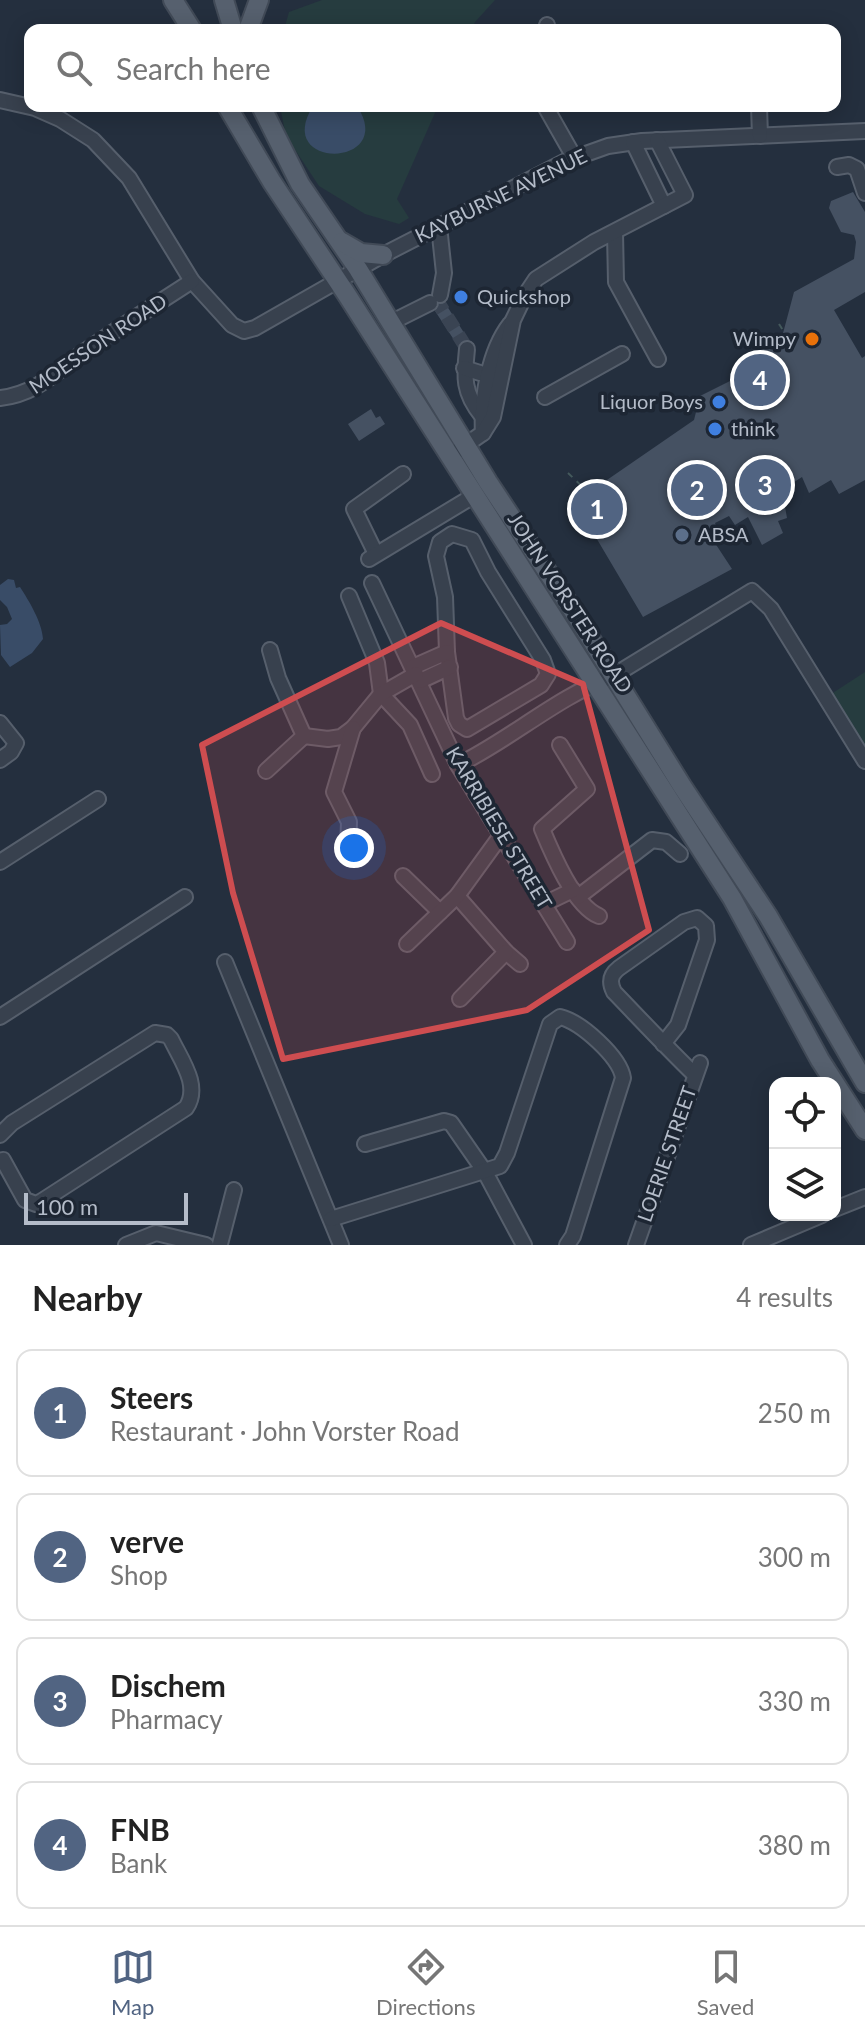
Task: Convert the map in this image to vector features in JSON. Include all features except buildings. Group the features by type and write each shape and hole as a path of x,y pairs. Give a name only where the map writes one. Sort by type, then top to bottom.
{"main road":[{"path":"173,0 188,24"},
{"path":"189,0 197,24"},
{"path":"224,0 231,24"},
{"path":"250,24 259,0"},
{"name":"JOHN VORSTER ROAD","path":"231,112 309,237 458,450 604,680 732,898 820,1060 865,1130"},
{"name":"JOHN VORSTER ROAD","path":"264,112 300,184 358,269 390,323 458,450 475,495 768,916 865,1083"},
{"path":"333,235 361,253 383,255"}],"street":[{"path":"0,100 24,105"},
{"path":"44,112 93,140 111,157 129,178 192,281"},
{"path":"548,112 574,157"},
{"path":"759,112 760,136"},
{"name":"KAYBURNE AVENUE","path":"192,281 232,325 244,331 255,328 383,255 574,157 608,146 657,140 865,131"},
{"path":"485,396 480,373 488,351 513,320 536,279 572,255 685,195 657,140"},
{"path":"633,142 664,206"},
{"path":"837,167 849,165 857,169 865,193"},
{"path":"390,323 435,299 444,273 439,226"},
{"path":"615,233 616,282 658,359"},
{"name":"MOESSON ROAD","path":"0,398 22,394 44,384 86,351 192,281"},
{"path":"458,450 483,433 496,407 513,320"},
{"path":"483,433 485,396 499,338"},
{"path":"467,349 464,368 471,401 482,416"},
{"path":"545,397 622,354"},
{"path":"464,368 480,373"},
{"path":"403,474 354,509 372,556 475,495"},
{"path":"460,535 472,540 488,572 543,660 548,674 541,685 467,729 456,718 449,659 445,597 436,549 446,537 460,535"},
{"name":"KARRIBIESE STREET","path":"372,583 458,765 567,942"},
{"path":"458,765 493,748 752,591 771,609 865,761"},
{"path":"349,596 377,663 381,694 410,725 432,774"},
{"path":"270,650 278,678 304,736"},
{"path":"266,771 304,736 341,737 353,728 381,694 449,659"},
{"path":"0,723 16,743 11,752 0,760"},
{"path":"348,849 349,822 334,792 353,728"},
{"path":"560,745 587,789 542,829 575,894 591,913 599,916"},
{"path":"0,862 98,799"},
{"path":"407,944 457,896 502,834"},
{"path":"544,904 575,894 652,840 666,842 680,854"},
{"path":"403,876 440,912"},
{"path":"457,896 520,964"},
{"path":"0,1017 185,897"},
{"path":"697,918 706,926 707,940 678,1025 663,1044 614,992 611,979 619,968 684,922 697,918"},
{"path":"460,999 506,952"},
{"path":"225,962 341,1245"},
{"path":"331,1219 485,1172 503,1163 550,1024 560,1017 573,1022 598,1041 619,1064 623,1078 573,1236 567,1245"},
{"path":"0,1135 12,1123 155,1033 171,1039 192,1086 192,1098 186,1108 36,1204 25,1200 1,1156"},
{"name":"LOERIE STREET","path":"636,1245 697,1069 663,1044"},
{"path":"365,1144 448,1122 457,1129 485,1172 524,1245"},
{"path":"126,1245 156,1233 216,1245 234,1190"},
{"path":"841,1207 865,1197"},
{"path":"751,1245 808,1221"}],"path":[{"path":"779,324 784,332"},
{"path":"568,473 589,493"}],"highlighted area":[{"path":"441,623 583,684 649,930 527,1010 283,1059 233,893 202,745"}],"green space":[{"path":"322,0 495,0 474,24 286,24 289,12"},
{"path":"281,112 435,112 397,199 409,218 399,224 365,214 319,186 286,136"},
{"path":"865,672 865,759 825,698"}],"water":[{"path":"311,112 359,112 365,126 362,141 350,150 335,154 320,151 308,142 305,127"},
{"path":"8,579 14,580 16,588 20,587 27,599 38,619 43,639 32,653 10,667 1,655 0,625 12,619 0,600 0,585"}],"tunnel":[{"path":"436,299 467,349"}],"place":[{"name":"Quickshop","path":"461,297"},
{"name":"Wimpy","path":"812,339"},
{"name":"FNB","path":"760,380"},
{"name":"Liquor Boys","path":"719,402"},
{"name":"think","path":"715,429"},
{"name":"Dischem","path":"765,485"},
{"name":"verve","path":"697,490"},
{"name":"Steers","path":"597,509"},
{"name":"ABSA","path":"682,535"}]}
